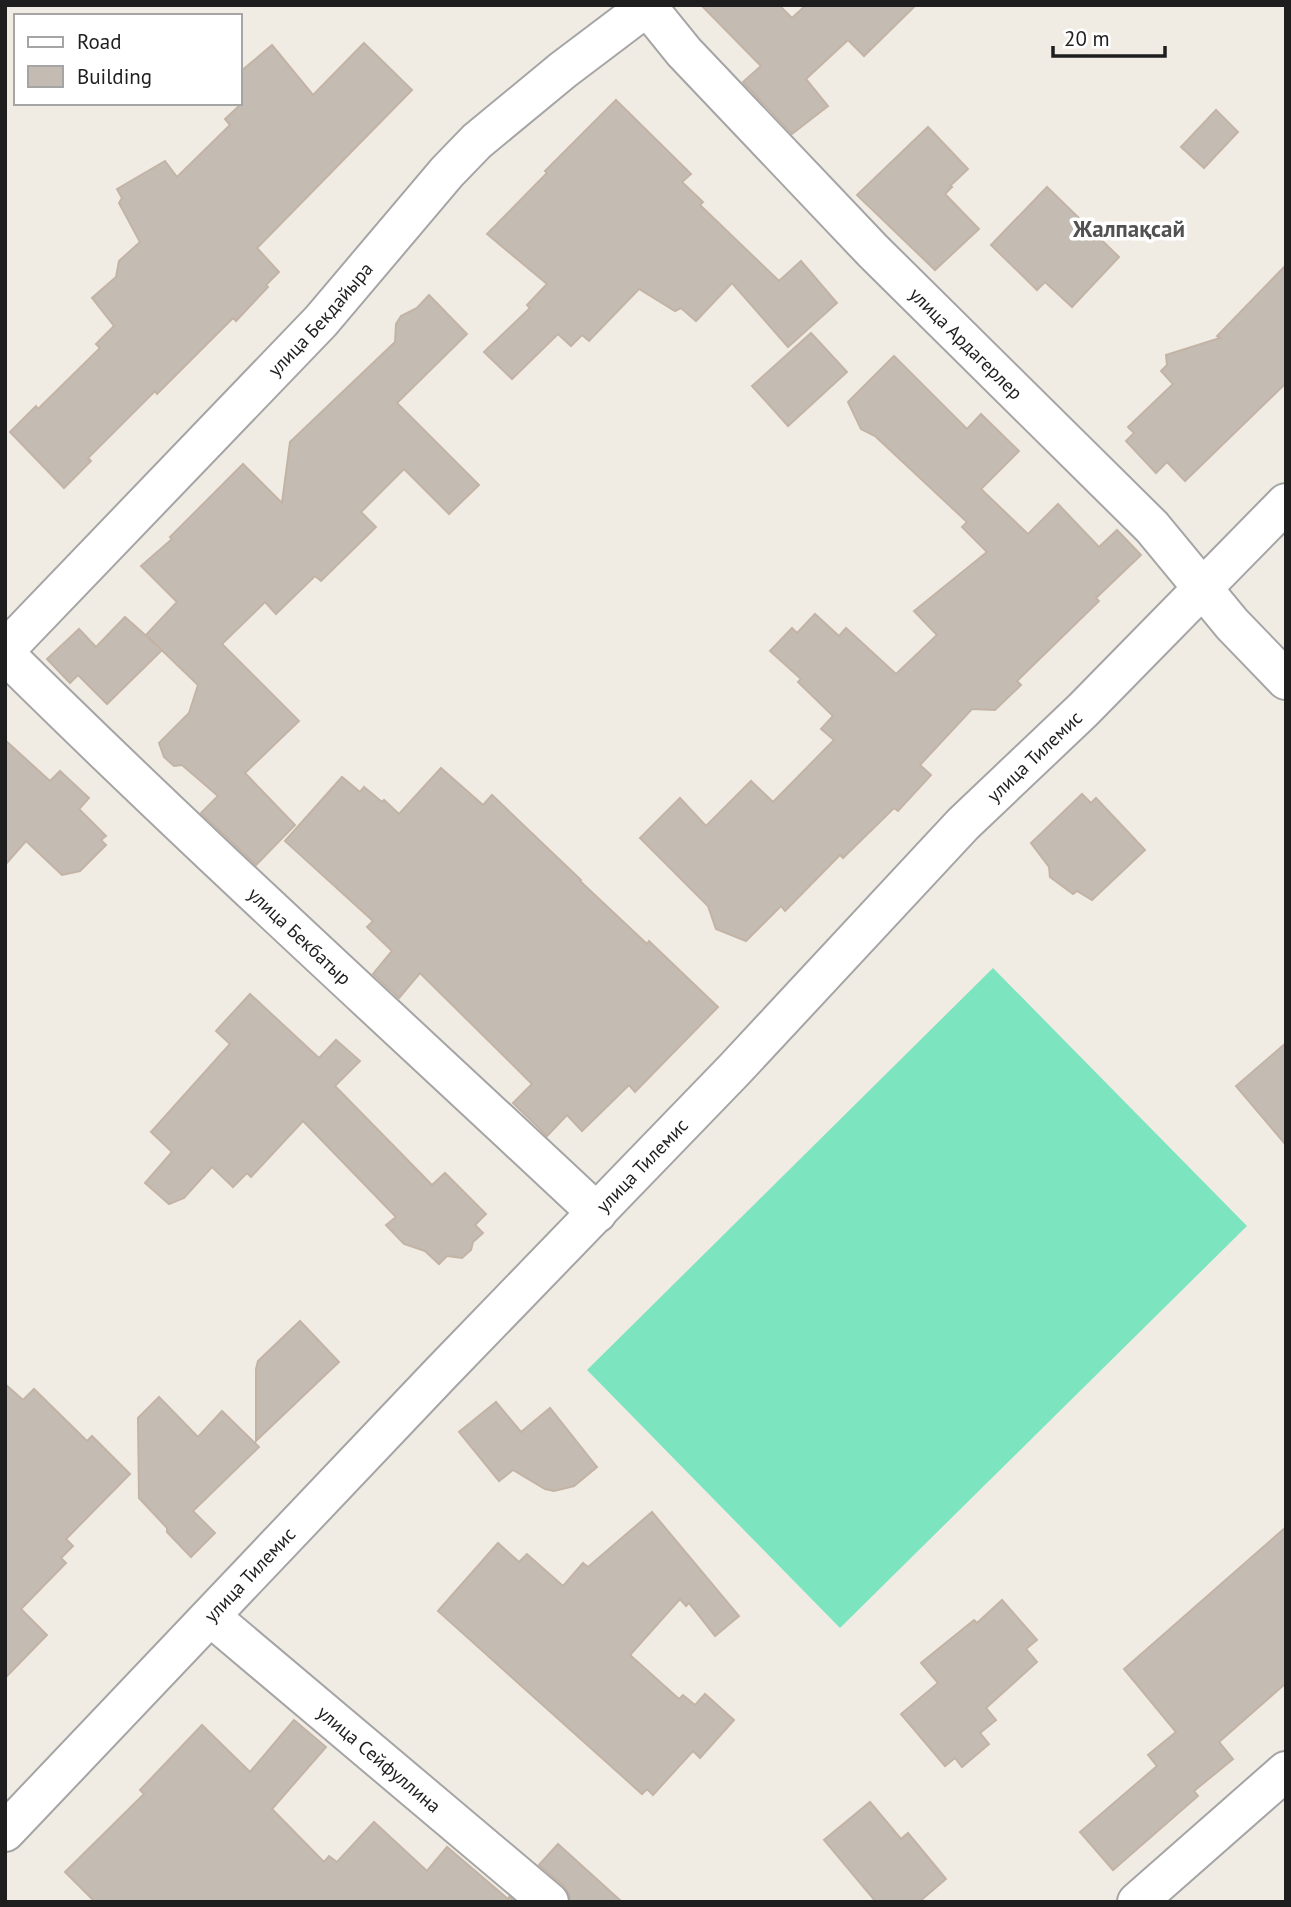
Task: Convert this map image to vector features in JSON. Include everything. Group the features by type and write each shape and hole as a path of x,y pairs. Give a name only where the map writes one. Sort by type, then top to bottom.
{"street":[{"name":"улица Ардагерлер","path":"648,6 684,52 845,221 1152,527 1231,624 1286,680"},
{"name":"улица Бекдайыра","path":"5,652 321,321 447,172 477,141 564,69 648,6"},
{"name":"улица Тилемис","path":"5,1832 441,1373 734,1070 963,824 1083,710 1286,503"},
{"name":"улица Бекбатыр","path":"5,652 114,762 597,1213"},
{"name":"улица Сейфуллина","path":"211,1617 550,1902"},
{"path":"1137,1902 1286,1771"}],"green space":[{"path":"993,968 1247,1226 840,1628 587,1370"}],"building":[{"path":"701,5 779,5 792,18 806,5 916,5 864,56 848,40 806,79 828,106 792,134 743,82 761,66"},
{"path":"364,43 412,90 257,248 279,272 266,285 268,287 236,321 233,318 157,394 155,391 88,458 91,461 64,488 10,432 36,406 38,409 100,348 96,344 114,326 92,298 116,277 119,261 140,242 119,203 122,198 117,189 165,161 177,177 230,125 225,119 242,105 242,70 272,45 313,95"},
{"path":"616,100 691,174 682,182 703,202 700,205 779,281 801,261 837,303 788,347 732,283 696,321 681,308 675,311 639,289 589,341 582,335 571,346 558,334 512,379 484,352 530,308 527,305 547,284 487,234"},
{"path":"1216,110 1238,132 1204,168 1181,147"},
{"path":"928,127 968,169 945,194 979,229 935,270 857,195"},
{"path":"1047,187 1119,257 1072,307 1045,282 1037,290 991,245"},
{"path":"1286,265 1286,383 1185,481 1167,462 1156,473 1126,441 1134,433 1128,427 1173,384 1161,371 1167,365 1166,355 1220,338 1217,336"},
{"path":"429,295 467,334 397,403 479,485 449,514 404,469 361,512 376,527 321,581 315,576 276,614 265,602 222,644 299,721 245,773 295,825 256,865 201,813 218,796 182,765 174,766 164,757 159,743 189,713 198,685 146,635 177,602 141,566 172,539 170,537 243,464 282,503 290,442 395,342 396,324 401,316 417,308"},
{"path":"811,333 847,372 788,426 752,386"},
{"path":"894,356 967,429 981,414 1019,451 981,489 1028,534 1058,504 1099,547 1117,530 1141,555 1096,598 1099,601 1017,681 1021,685 995,710 972,709 920,765 931,775 898,811 894,808 843,858 840,855 785,911 781,906 746,941 716,929 708,906 640,838 680,798 706,826 751,781 773,802 834,740 821,729 833,716 798,682 801,679 770,651 792,628 797,633 815,614 839,636 846,628 896,674 937,635 914,611 987,552 962,527 967,522 875,436 861,429 848,402"},
{"path":"125,617 162,650 107,704 78,675 70,683 47,659 79,629 96,647"},
{"path":"5,740 50,781 60,771 89,798 79,809 106,836 101,840 106,845 80,871 62,875 26,841 5,865"},
{"path":"441,768 483,805 492,795 647,944 649,941 718,1007 635,1092 629,1085 582,1131 567,1115 547,1136 513,1103 532,1084 420,973 399,998 373,974 392,951 367,927 373,921 285,841 342,777 360,792 364,787 399,814"},
{"path":"1082,794 1091,803 1096,798 1145,850 1092,900 1077,891 1073,894 1050,877 1049,867 1031,843"},
{"path":"250,994 319,1058 336,1040 360,1061 335,1086 432,1185 445,1173 486,1214 475,1225 483,1233 462,1258 447,1256 439,1264 425,1251 404,1244 386,1225 396,1217 303,1121 251,1177 247,1173 233,1187 212,1167 184,1198 169,1204 145,1183 172,1152 151,1132 230,1044 216,1031"},
{"path":"1286,1043 1286,1145 1236,1086"},
{"path":"300,1321 339,1362 256,1441 258,1361"},
{"path":"5,1384 23,1400 34,1389 87,1441 92,1436 130,1474 66,1539 73,1546 61,1558 66,1563 21,1609 47,1635 5,1678"},
{"path":"159,1397 198,1437 222,1411 259,1447 193,1511 215,1533 191,1557 139,1498 138,1418"},
{"path":"496,1402 521,1432 550,1408 597,1467 574,1486 554,1491 545,1489 513,1470 499,1481 459,1432"},
{"path":"652,1512 739,1616 715,1636 689,1603 686,1606 680,1599 630,1655 679,1699 683,1695 695,1705 705,1694 734,1720 700,1758 693,1751 653,1795 647,1789 642,1794 438,1611 498,1543 519,1562 527,1554 563,1586 583,1563 588,1567"},
{"path":"1286,1527 1286,1683 1219,1742 1233,1759 1194,1791 1198,1796 1113,1870 1080,1832 1157,1766 1148,1755 1176,1732 1124,1669"},
{"path":"1002,1600 1037,1640 1026,1649 1037,1662 986,1708 996,1720 980,1733 989,1744 962,1767 955,1758 945,1766 901,1714 938,1683 921,1663 974,1620 977,1623"},
{"path":"294,1720 326,1747 272,1809 324,1862 329,1856 337,1862 374,1822 427,1871 447,1847 515,1902 95,1902 65,1872 144,1794 140,1790 202,1725 250,1772"},
{"path":"870,1802 901,1839 908,1833 946,1879 919,1902 876,1902 824,1840"},
{"path":"558,1844 622,1902 570,1902 564,1886 539,1865"}],"district":[{"name":"Жалпақсай","path":"1129,229"}]}
